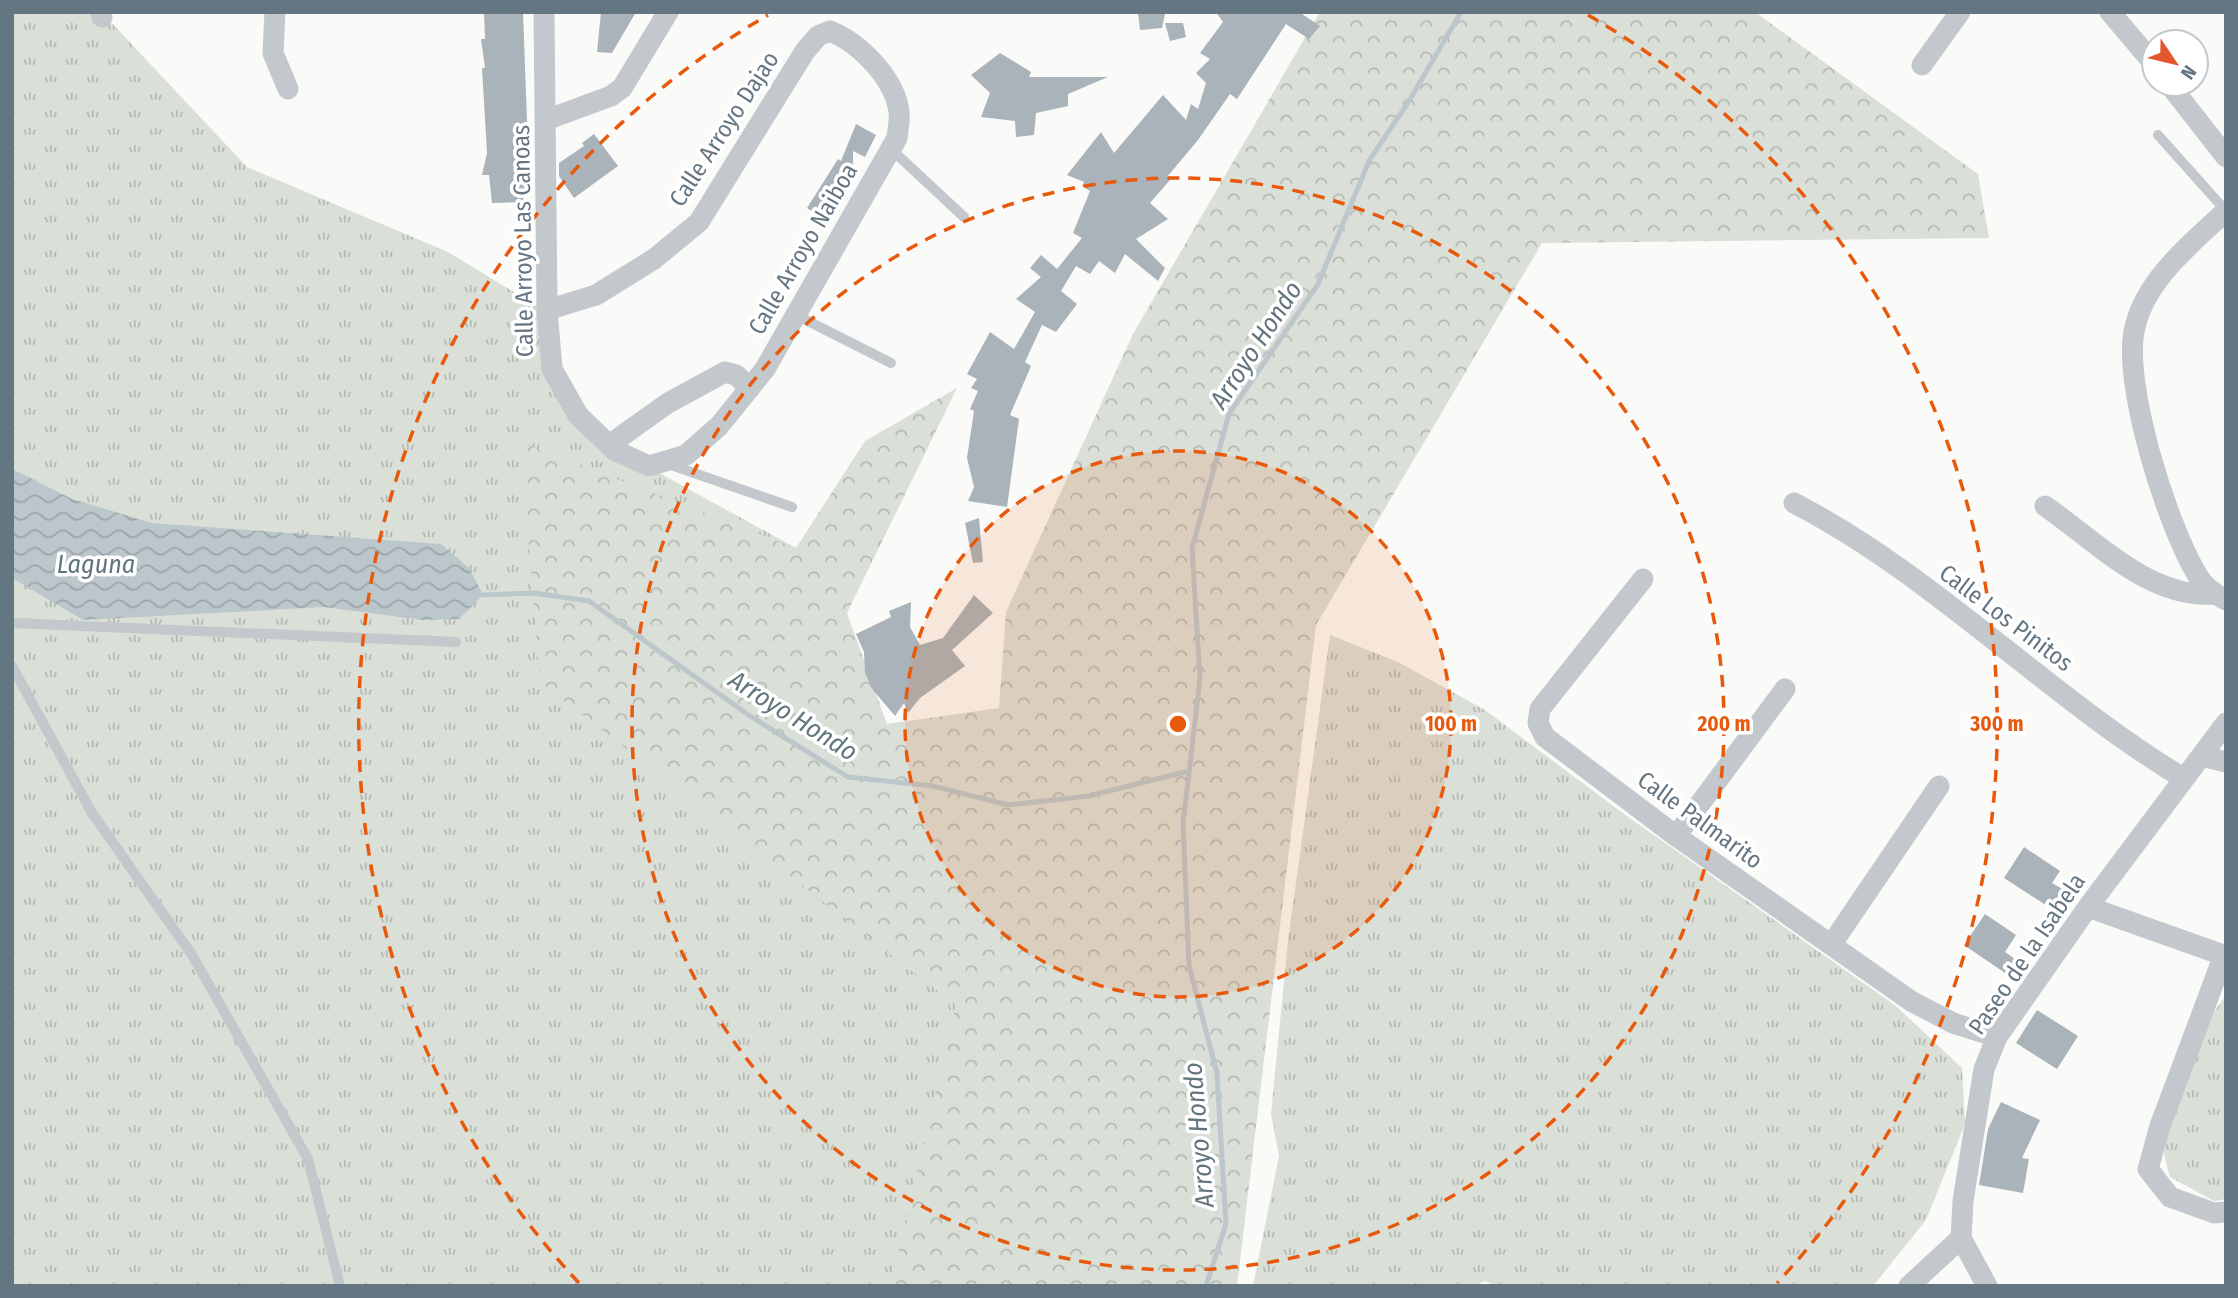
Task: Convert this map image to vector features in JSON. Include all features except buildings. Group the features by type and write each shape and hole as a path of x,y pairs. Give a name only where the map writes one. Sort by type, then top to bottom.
{"street":[{"path":"275,12 273,52 288,89"},
{"name":"Calle Arroyo Las Canoas","path":"544,12 547,310 552,369 578,415 614,450 656,464"},
{"path":"546,120 611,96 622,88 668,12"},
{"path":"1922,65 1960,12"},
{"path":"2110,12 2140,47"},
{"name":"Calle Arroyo Naiboa","path":"656,464 685,455 719,426 765,369 897,138 899,111 891,86 849,39 830,31"},
{"name":"Calle Arroyo Dajao","path":"547,310 597,295 654,260 699,222 805,51 818,36 830,31"},
{"path":"2180,98 2226,157"},
{"path":"2220,597 2199,579 2184,549 2141,425 2131,351 2135,326 2148,295 2178,257 2226,211"},
{"path":"609,445 668,403 725,372 736,375 750,388"},
{"name":"Calle Los Pinitos","path":"1794,503 1824,518 1907,576 2139,752 2183,778"},
{"path":"2045,506 2147,578 2173,590 2220,597"},
{"name":"Calle Palmarito","path":"1643,579 1540,709 1538,723 1545,737 1676,836 1911,1002 1953,1024 1997,1037"},
{"path":"1676,836 1785,689"},
{"name":"Paseo de la Isabela","path":"1961,1238 1963,1201 1984,1069 1997,1037 2088,907 2226,723"},
{"path":"2202,755 2226,762"},
{"path":"1831,945 1939,786"},
{"path":"2088,907 2225,956 2160,1126 2148,1169 2170,1197 2214,1213 2226,1212"},
{"path":"1909,1286 1961,1238 1987,1286"}],"lane":[{"path":"2158,135 2226,211"},
{"path":"891,149 964,217"},
{"path":"796,315 891,363"},
{"path":"656,464 792,507"},
{"path":"12,623 456,642"},
{"path":"12,666 92,813 192,955 308,1159 340,1286"}],"green space":[{"path":"12,12 107,12 107,18 247,167 448,252 540,308 583,431 796,548 907,766 1206,1286 12,1286"},
{"path":"1320,12 1755,12 1978,174 1989,238 1542,243 1316,625 1237,1286 890,1286 956,1005 540,682 521,442 796,548 865,441 957,388 847,613 887,724 999,708 1006,612 1133,334"},
{"path":"1330,635 1398,662 1485,710 1624,814 1896,1006 1962,1068 1965,1124 1926,1220 1873,1286 1496,1286 1485,1281 1473,1286 1253,1286 1279,1156 1271,1114 1288,941"},
{"path":"2226,995 2226,1199 2214,1201 2170,1177 2164,1154 2167,1128 2214,1012"}],"water":[{"name":"Laguna","path":"12,469 72,499 152,523 441,544 469,568 483,595 459,619 423,620 324,607 83,620 12,578"}],"waterway":[{"name":"Arroyo Hondo","path":"1206,1286 1226,1224 1217,1073 1189,966 1183,823 1200,679 1192,548 1229,414 1318,284 1369,161 1409,101 1461,12"},
{"name":"Arroyo Hondo","path":"483,595 534,593 589,601 750,716 848,777 933,786 1008,805 1089,796 1189,771"}]}
